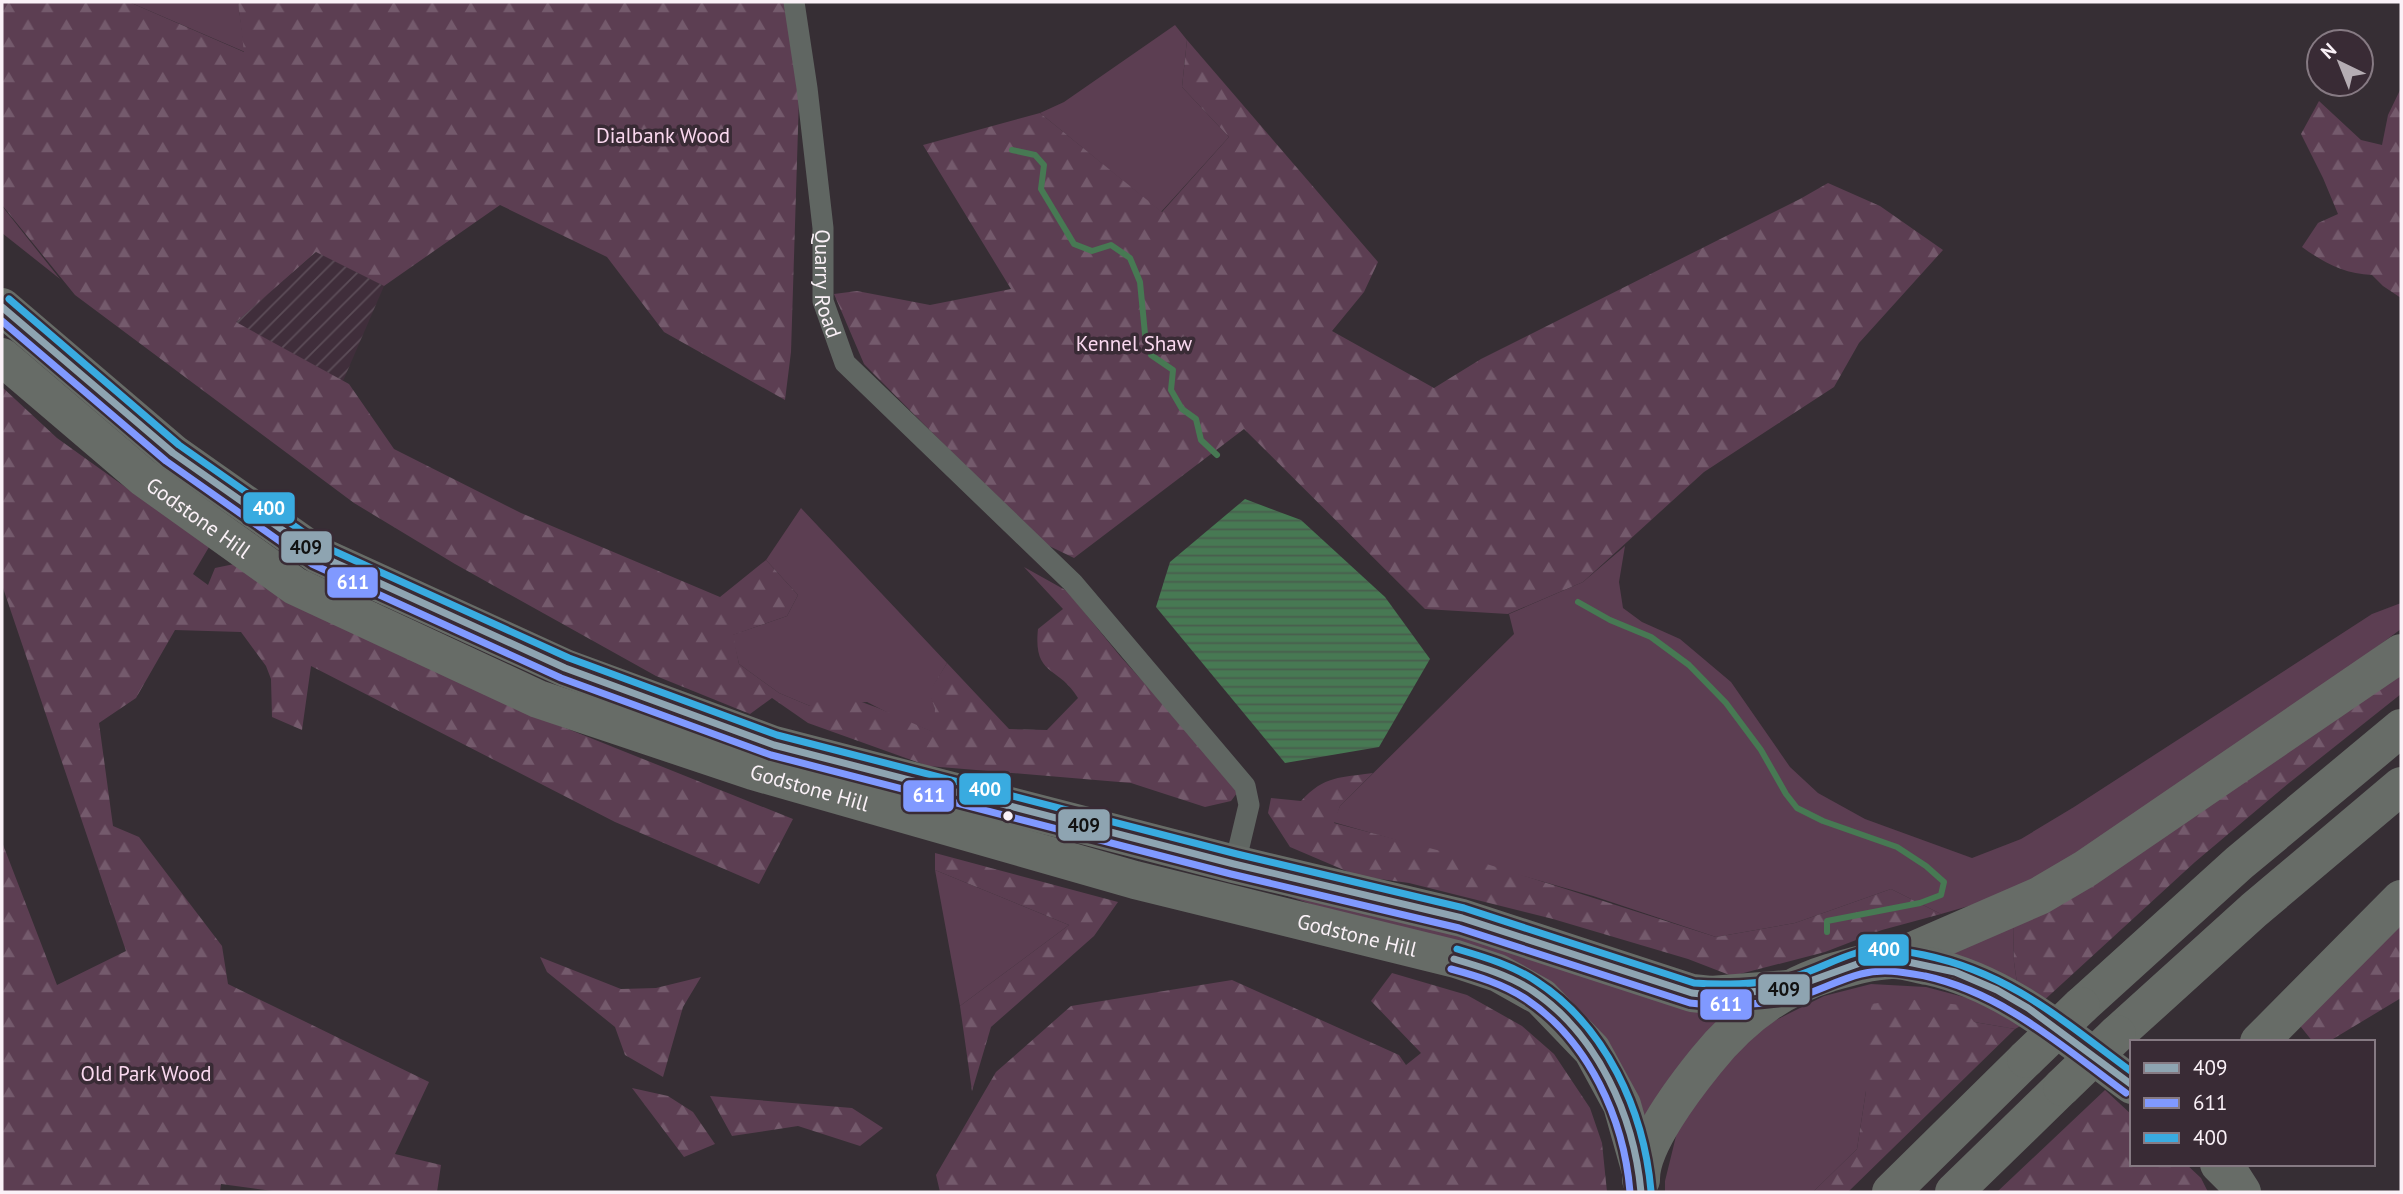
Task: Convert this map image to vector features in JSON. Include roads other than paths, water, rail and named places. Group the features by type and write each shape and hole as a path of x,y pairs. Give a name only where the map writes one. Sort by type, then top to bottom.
{"highway":[{"name":"Godstone Hill","path":"2,307 173,453 317,555 565,668 774,745 1234,864 1462,918 1587,961 1692,993 1712,995 1788,989"},
{"name":"Godstone Hill","path":"2,357 144,478 295,586 538,699 753,771 1135,880 1456,959 1498,972 1541,997 1592,1050 1622,1105 1641,1182"},
{"path":"1894,960 2039,896 2085,869 2401,653"},
{"path":"1891,1192 2081,1006 2239,863 2401,728"},
{"path":"1954,1192 2117,1034 2254,910 2401,786"},
{"path":"2261,1040 2401,899"},
{"path":"1641,1182 1657,1133 1683,1088 1738,1024 1788,989 1860,963 1894,960 1955,972 1997,990 2028,1008 2130,1084"}],"street":[{"name":"Quarry Road","path":"794,2 823,228 823,301 845,363 1073,583 1245,786 1249,805 1230,886 1233,905"}],"waterway":[{"path":"1012,150 1035,155 1044,165 1041,189 1074,244 1092,251 1111,245 1130,258 1140,282 1145,334 1151,355 1173,370 1171,390 1182,409 1196,419 1201,440 1217,455"},
{"path":"1578,602 1610,620 1651,637 1689,665 1726,703 1761,750 1797,808 1823,821 1897,847 1944,882 1941,895 1920,903 1827,921 1827,932"}],"park label":[{"name":"Dialbank Wood","path":"663,135"},
{"name":"Kennel Shaw","path":"1134,343"},
{"name":"Old Park Wood","path":"146,1073"}]}
